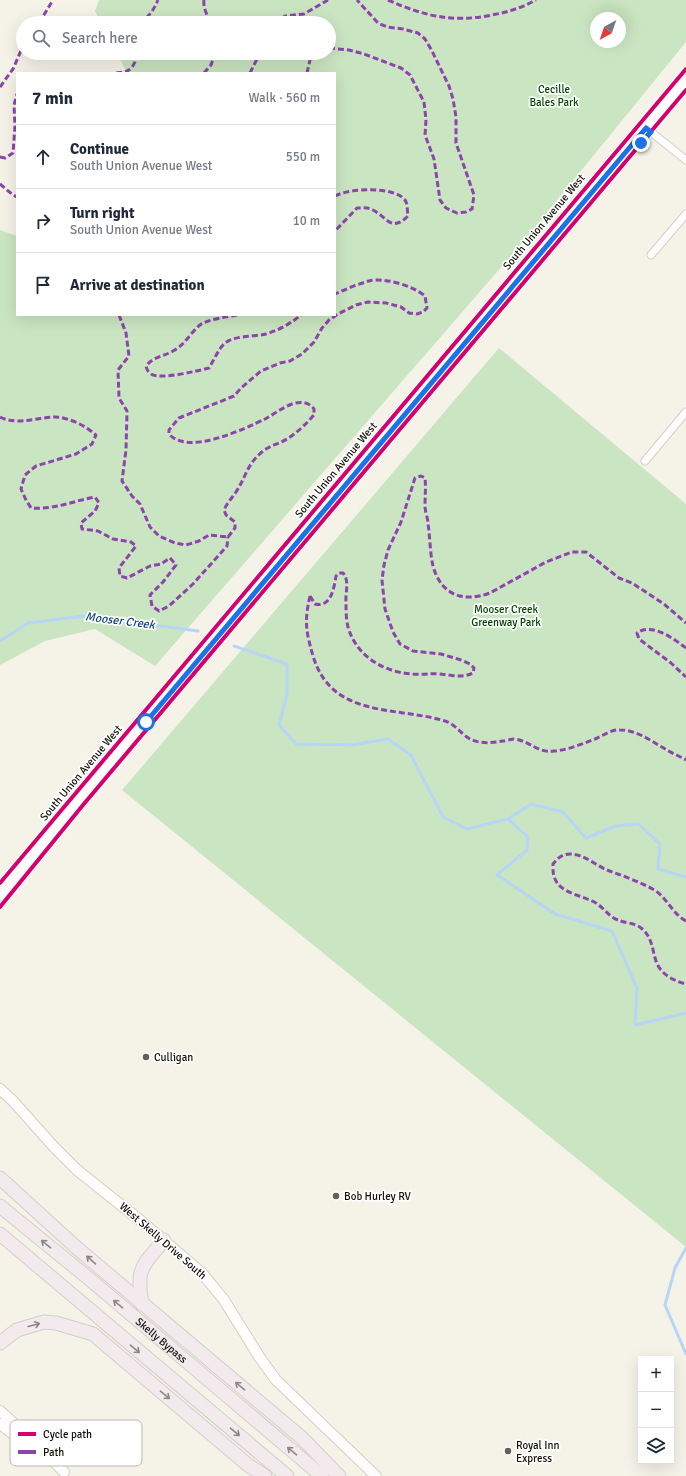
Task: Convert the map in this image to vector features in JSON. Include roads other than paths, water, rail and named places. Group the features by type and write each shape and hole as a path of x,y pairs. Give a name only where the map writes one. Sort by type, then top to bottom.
{"highway":[{"path":"0,1178 78,1249 302,1438 339,1476"},
{"name":"Skelly Bypass","path":"0,1206 93,1282 322,1476"},
{"name":"Skelly Bypass","path":"0,1234 287,1476"},
{"path":"142,1304 139,1289 140,1273 143,1265 164,1240"},
{"path":"0,1343 17,1330 44,1322 56,1323 93,1334 248,1465 265,1476"}],"street":[{"name":"South Union Avenue West","path":"0,894 686,80"},
{"path":"646,128 686,160"},
{"path":"651,255 686,214"},
{"path":"645,461 685,415"},
{"name":"West Skelly Drive South","path":"0,1089 77,1170 198,1269 224,1300 260,1358 276,1380 376,1476"},
{"path":"0,1411 10,1420"},
{"path":"0,1424 10,1432"},
{"path":"56,1466 67,1474"},
{"path":"59,1466 67,1474"}],"waterway":[{"name":"Mooser Creek","path":"0,641 28,623 84,616 198,631"},
{"name":"Mooser Creek","path":"234,646 287,664 287,695 279,725 296,744 352,745 388,739 411,755 443,817 467,829 508,819 531,804 563,812 586,838 616,826 639,824 660,844 658,869 686,877"},
{"path":"508,819 528,837 527,850 497,875 555,914 612,931 637,988 635,1025 686,1013"},
{"path":"686,1248 675,1268 665,1305 686,1354"}],"place":[{"name":"Culligan","path":"146,1057"},
{"name":"Bob Hurley RV","path":"336,1196"},
{"name":"Royal Inn Express","path":"508,1451"}],"park label":[{"name":"Cecille Bales Park","path":"554,95"},
{"name":"Mooser Creek Greenway Park","path":"506,615"}]}
